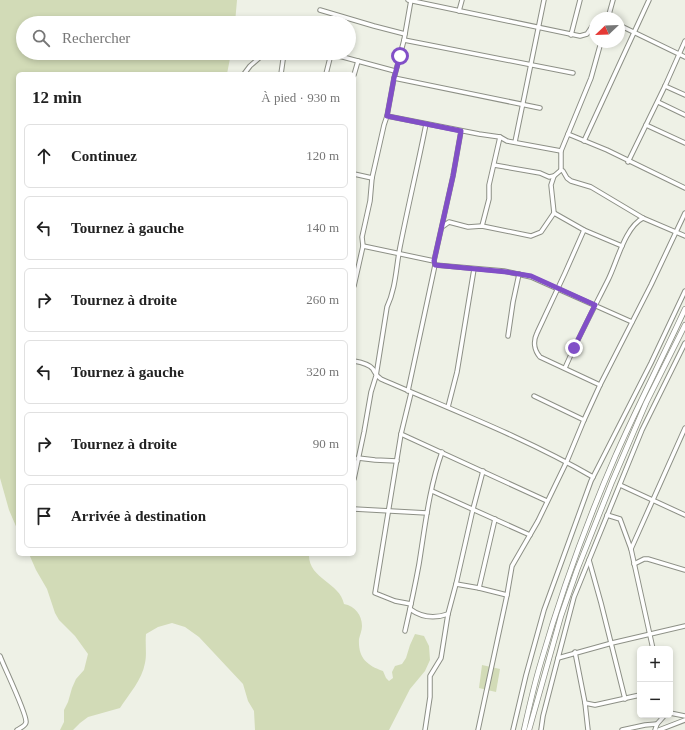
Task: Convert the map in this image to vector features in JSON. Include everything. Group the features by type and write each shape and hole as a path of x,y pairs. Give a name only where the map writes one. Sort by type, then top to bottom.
{"main road":[{"path":"524,730 540,664 585,531 640,402 685,309"},
{"path":"529,730 547,663 569,591 622,458 646,404 685,325"}],"street":[{"path":"356,265 363,246 362,237 364,221 370,201 372,178 387,116 395,71 404,40 410,0 571,35 584,36 589,31"},
{"path":"460,12 462,0"},
{"path":"516,142 544,0"},
{"path":"571,35 580,0"},
{"path":"610,12 613,0"},
{"path":"584,141 649,0"},
{"path":"320,10 340,16"},
{"path":"356,21 405,34"},
{"path":"625,28 685,56"},
{"path":"404,40 530,66 573,73"},
{"path":"628,162 658,102 685,41"},
{"path":"599,48 591,78 561,151 561,170 571,181 591,187 643,218 685,236"},
{"path":"246,72 257,60"},
{"path":"281,72 283,60"},
{"path":"326,72 328,60"},
{"path":"354,60 395,71"},
{"path":"355,72 358,61"},
{"path":"394,78 523,103 540,108"},
{"path":"665,86 685,95"},
{"path":"658,102 685,115"},
{"path":"387,116 461,131 500,137 507,141 561,151"},
{"path":"356,468 371,392 376,376 387,307 390,300 426,124"},
{"path":"646,126 685,143"},
{"path":"411,604 395,601 375,593 401,434 461,131"},
{"path":"568,134 685,188"},
{"path":"482,226 489,199 489,185 500,137"},
{"path":"494,165 549,177 554,176"},
{"path":"561,170 554,176 551,184 554,213 584,230 622,246"},
{"path":"356,174 372,178"},
{"path":"442,227 449,222 468,226 482,226 531,236 541,232 554,213"},
{"path":"478,730 512,566 530,535 567,462 600,385 685,213"},
{"path":"565,368 610,276 622,246 635,224 643,218"},
{"path":"584,230 537,333 534,343 540,357 600,385"},
{"path":"363,246 434,263 519,274 536,278 632,322"},
{"path":"448,407 457,372 474,268"},
{"path":"508,336 519,274"},
{"path":"512,730 544,610 593,477 610,446 685,291"},
{"path":"541,730 543,716 574,596 646,421 685,343"},
{"path":"356,362 372,368 376,376 409,392 448,407 567,462 593,477"},
{"path":"534,396 584,420"},
{"path":"631,549 685,428"},
{"path":"401,434 547,501"},
{"path":"405,631 427,513 438,463 442,452"},
{"path":"358,458 397,461"},
{"path":"622,458 629,462"},
{"path":"425,730 430,697 430,676 441,658 448,614 483,471"},
{"path":"620,485 685,515"},
{"path":"432,491 530,535"},
{"path":"356,509 427,513"},
{"path":"607,515 620,519 631,549 652,646"},
{"path":"479,588 494,519"},
{"path":"634,564 648,559 685,570"},
{"path":"589,560 612,643 625,699"},
{"path":"456,584 507,595"},
{"path":"410,609 420,615 435,618 448,614"},
{"path":"558,658 575,652 685,626"},
{"path":"575,652 585,703 588,730"},
{"path":"0,656 26,720 24,725 17,730"},
{"path":"585,703 593,705 637,696"},
{"path":"673,714 685,716"},
{"path":"655,730 663,718"},
{"path":"659,730 685,720"},
{"path":"622,730 645,724 658,724"}],"green space":[{"path":"0,0 237,0 236,16 16,16 16,60 230,60 227,72 16,72 16,526 9,510 0,478"},
{"path":"30,556 309,556 313,569 337,590 344,604 355,609 361,618 362,626 359,645 364,660 377,669 383,671 389,681 393,678 392,672 395,666 402,664 406,658 415,634 424,636 429,646 430,660 425,671 410,689 389,730 255,730 254,711 248,701 243,684 199,637 185,627 172,623 158,627 146,634 146,656 141,675 120,708 88,717 73,730 60,730 64,722 64,710 72,688 76,679 84,670 88,654 75,636 59,620 55,613 47,589"},
{"path":"482,665 500,669 496,692 479,688"}],"route":[{"path":"400,56 390,96 387,116 461,131 453,176 434,261 435,265 474,268 531,276 595,305 574,348"}]}
